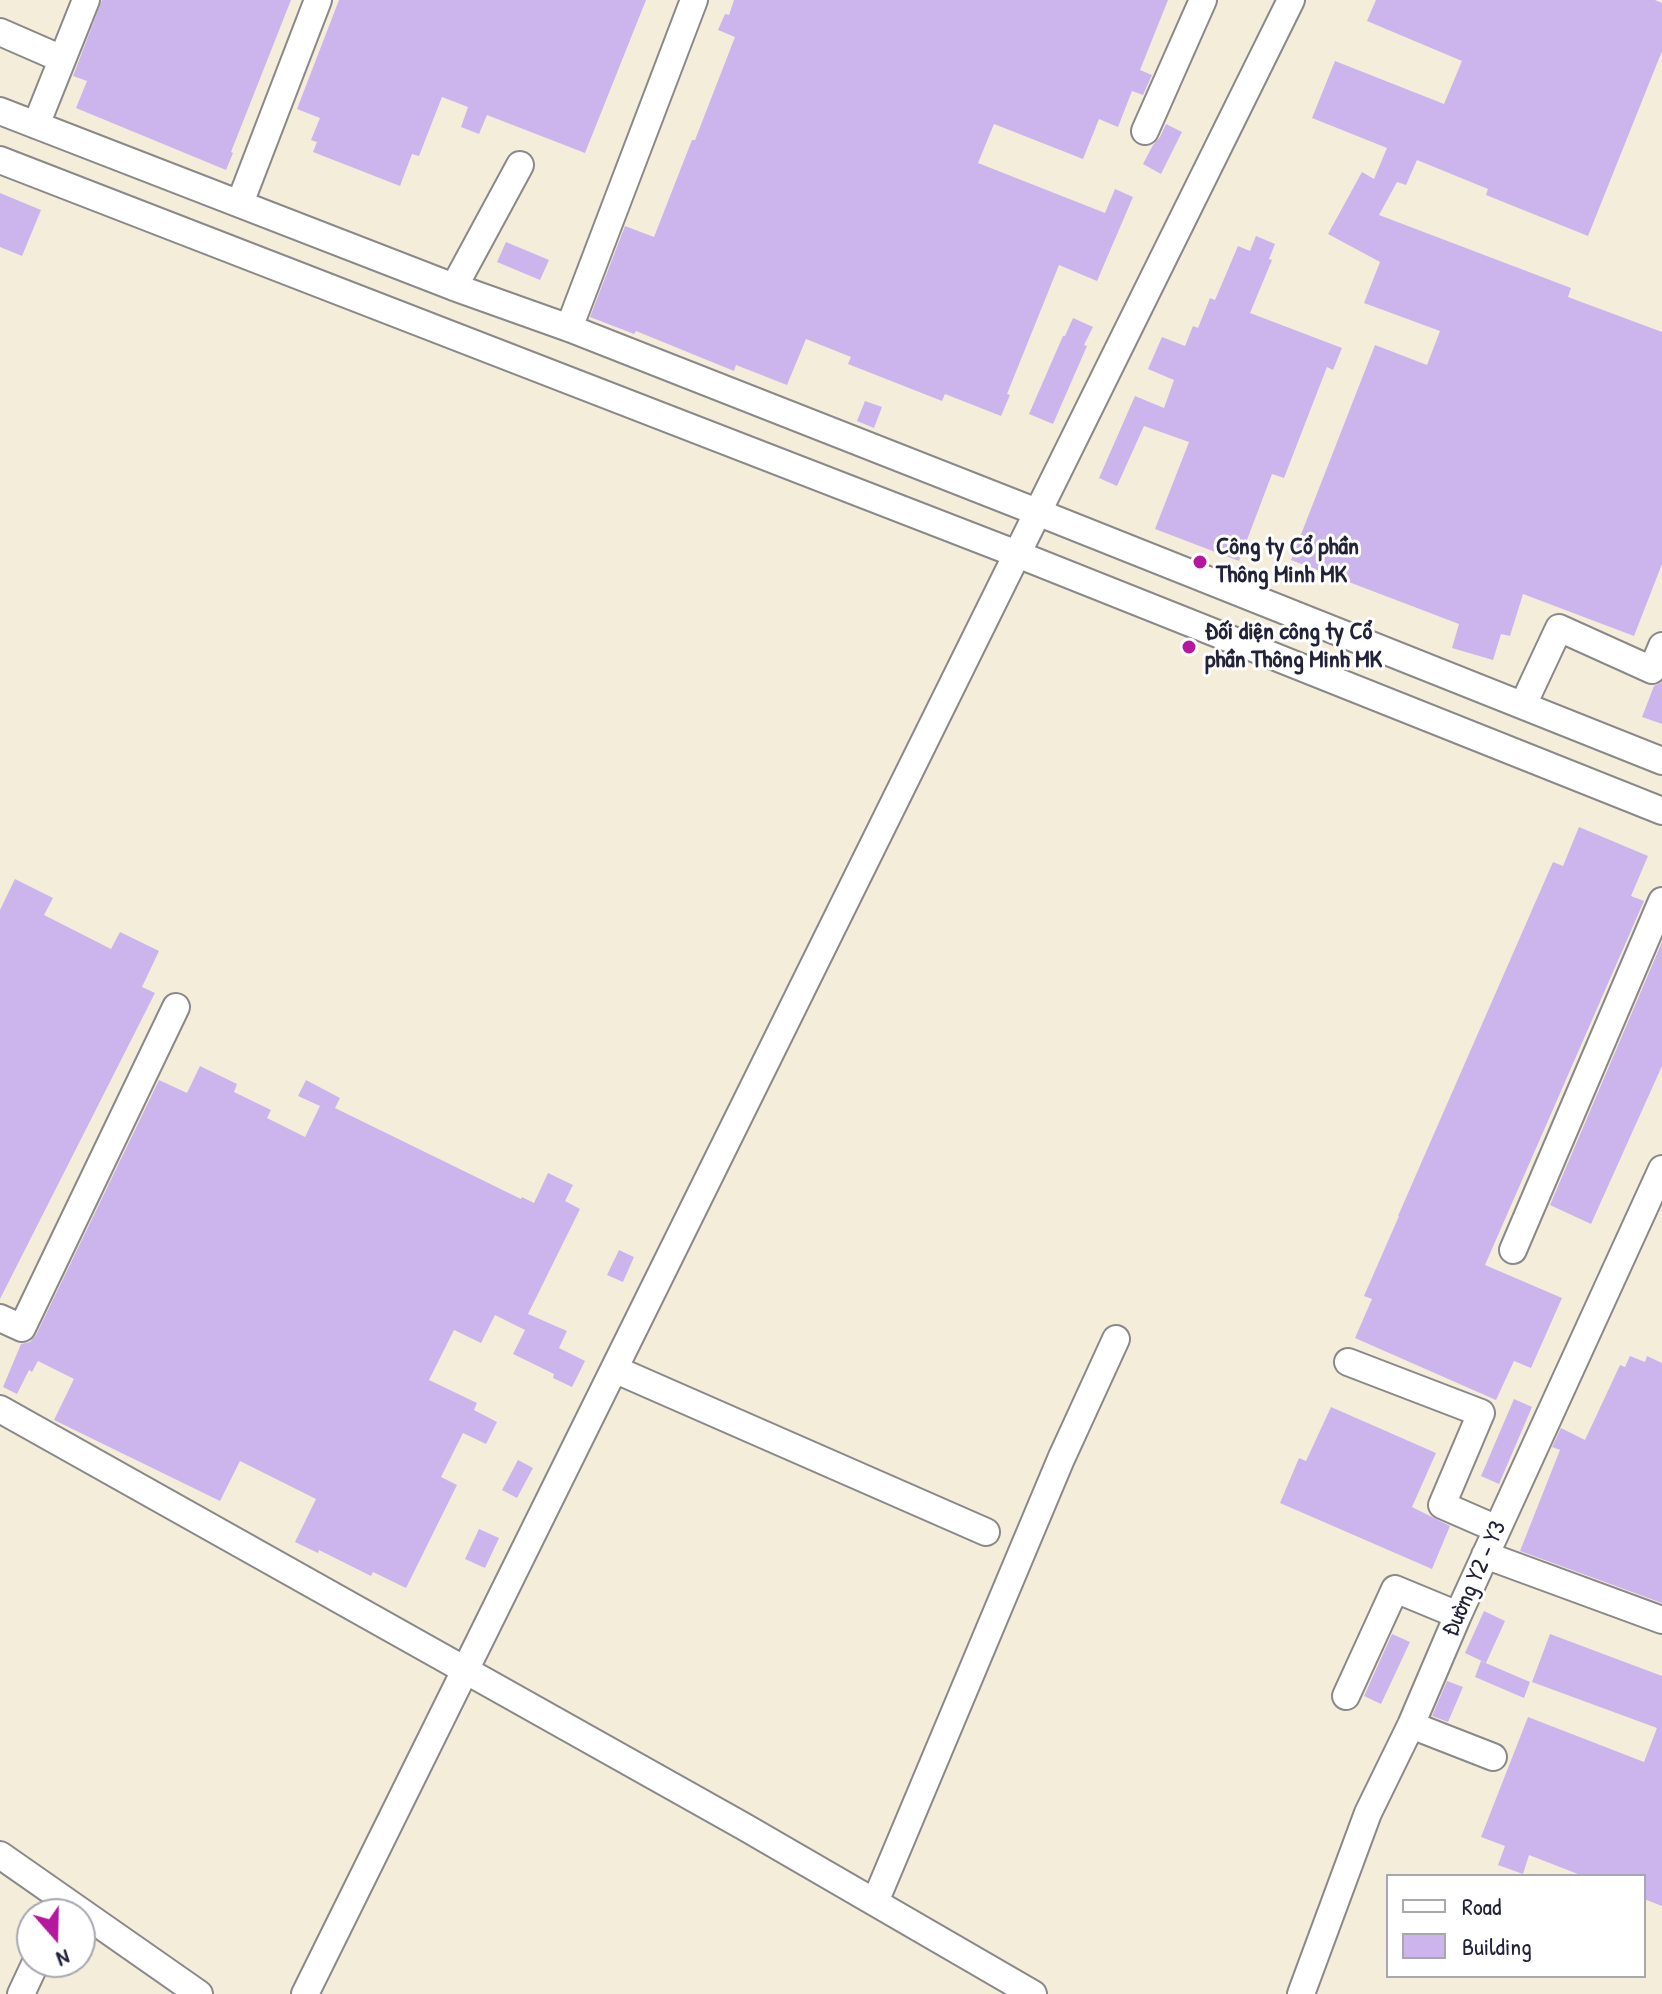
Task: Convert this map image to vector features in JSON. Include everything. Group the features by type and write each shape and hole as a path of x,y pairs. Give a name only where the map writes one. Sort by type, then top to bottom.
{"street":[{"path":"36,125 86,0"},
{"path":"240,203 318,0"},
{"path":"569,328 694,0"},
{"path":"1145,131 1203,0"},
{"path":"305,1994 1291,0"},
{"path":"0,32 62,59"},
{"path":"0,111 454,287 569,328 1662,761"},
{"path":"0,160 1017,554 1662,811"},
{"path":"454,287 520,165"},
{"path":"1523,705 1559,628 1652,670 1662,646"},
{"path":"1513,1250 1662,901"},
{"path":"0,1318 22,1328 176,1007"},
{"name":"Đường Y2 - Y3","path":"1301,1994 1368,1813 1411,1725 1485,1555 1662,1169"},
{"path":"875,1902 1061,1459 1116,1339"},
{"path":"1348,1362 1481,1413 1442,1505 1497,1529"},
{"path":"614,1369 986,1532"},
{"path":"0,1409 743,1826 1033,1994"},
{"path":"1485,1555 1662,1620"},
{"path":"1346,1696 1395,1589 1458,1615"},
{"path":"1411,1725 1493,1757"},
{"path":"0,1855 50,1898"},
{"path":"96,1929 199,1994"}],"building":[{"path":"102,0 291,0 226,170 76,108 87,81 73,76"},
{"path":"339,0 646,0 585,153 487,115 479,134 461,127 468,107 442,97 419,156 412,154 400,186 313,152 317,142 311,140 320,118 297,109"},
{"path":"734,0 1168,0 1140,70 1152,75 1143,95 1132,91 1118,127 1099,119 1083,159 994,124 978,163 1105,213 1115,189 1133,197 1097,281 1059,265 1001,416 945,394 942,401 848,364 851,357 806,339 787,385 736,365 734,371 636,331 634,334 590,317 625,226 654,237 735,37 718,30 725,14 729,15"},
{"path":"1376,0 1655,0 1662,3 1662,51 1588,236 1486,195 1488,189 1417,160 1406,185 1397,182 1379,215 1571,288 1568,297 1662,332 1662,564 1634,636 1523,594 1510,636 1501,634 1493,660 1452,648 1459,624 1291,560 1375,345 1427,365 1440,331 1364,303 1380,262 1328,234 1362,172 1374,179 1387,148 1312,118 1335,61 1444,104 1462,61 1367,21"},
{"path":"1166,124 1182,132 1161,174 1143,164"},
{"path":"0,193 41,210 22,256 0,247"},
{"path":"1256,236 1275,244 1269,259 1272,260 1250,313 1342,348 1333,370 1327,367 1284,478 1272,474 1239,561 1155,529 1189,442 1144,426 1117,486 1099,478 1135,396 1164,408 1174,380 1148,369 1162,337 1185,346 1193,326 1198,328 1210,298 1215,300 1238,246 1250,251"},
{"path":"506,242 549,260 540,280 497,262"},
{"path":"1073,318 1093,327 1053,424 1029,414"},
{"path":"865,401 882,407 874,428 857,421"},
{"path":"1662,682 1662,724 1642,717 1654,686"},
{"path":"1579,827 1648,856 1631,896 1644,901 1485,1265 1562,1298 1531,1368 1514,1361 1496,1400 1355,1338 1372,1299 1364,1296 1553,862 1563,866"},
{"path":"15,879 53,898 44,915 111,949 120,932 159,951 142,987 155,993 0,1299 0,910"},
{"path":"1662,942 1662,1066 1591,1224 1550,1205"},
{"path":"200,1066 237,1084 234,1092 271,1110 267,1118 305,1137 320,1106 298,1096 306,1080 340,1098 335,1108 521,1199 534,1203 548,1173 573,1185 565,1201 580,1209 528,1314 567,1331 559,1348 585,1361 572,1387 553,1378 554,1374 513,1354 525,1330 495,1315 481,1343 454,1330 429,1380 477,1403 474,1410 497,1422 486,1444 463,1433 441,1477 457,1485 406,1588 295,1542 316,1499 240,1461 220,1501 54,1420 74,1379 38,1361 32,1372 29,1370 17,1394 3,1387 21,1344 30,1342 36,1335 159,1080 187,1093"},
{"path":"619,1250 634,1257 623,1282 607,1275"},
{"path":"1630,1356 1645,1362 1647,1356 1662,1363 1662,1603 1520,1551 1560,1450 1552,1447 1561,1428 1585,1440 1620,1365 1625,1367"},
{"path":"1514,1399 1532,1407 1499,1484 1481,1476"},
{"path":"1331,1407 1436,1453 1412,1507 1450,1526 1432,1569 1280,1503 1299,1458 1306,1461"},
{"path":"518,1460 533,1468 517,1498 502,1490"},
{"path":"479,1529 499,1538 485,1568 465,1559"},
{"path":"1484,1611 1505,1621 1486,1663 1465,1653"},
{"path":"1392,1634 1410,1642 1381,1704 1364,1696"},
{"path":"1550,1634 1662,1676 1662,1906 1646,1900 1646,1874 1578,1874 1529,1855 1523,1874 1498,1865 1505,1846 1481,1837 1528,1717 1644,1762 1657,1728 1532,1682"},
{"path":"1481,1661 1530,1682 1524,1698 1475,1677"},
{"path":"1447,1681 1463,1687 1448,1722 1432,1716"}],"place":[{"name":"Công ty Cổ phần Thông Minh MK","path":"1200,562"},
{"name":"Đối diện công ty Cổ phần Thông Minh MK","path":"1189,647"}]}
